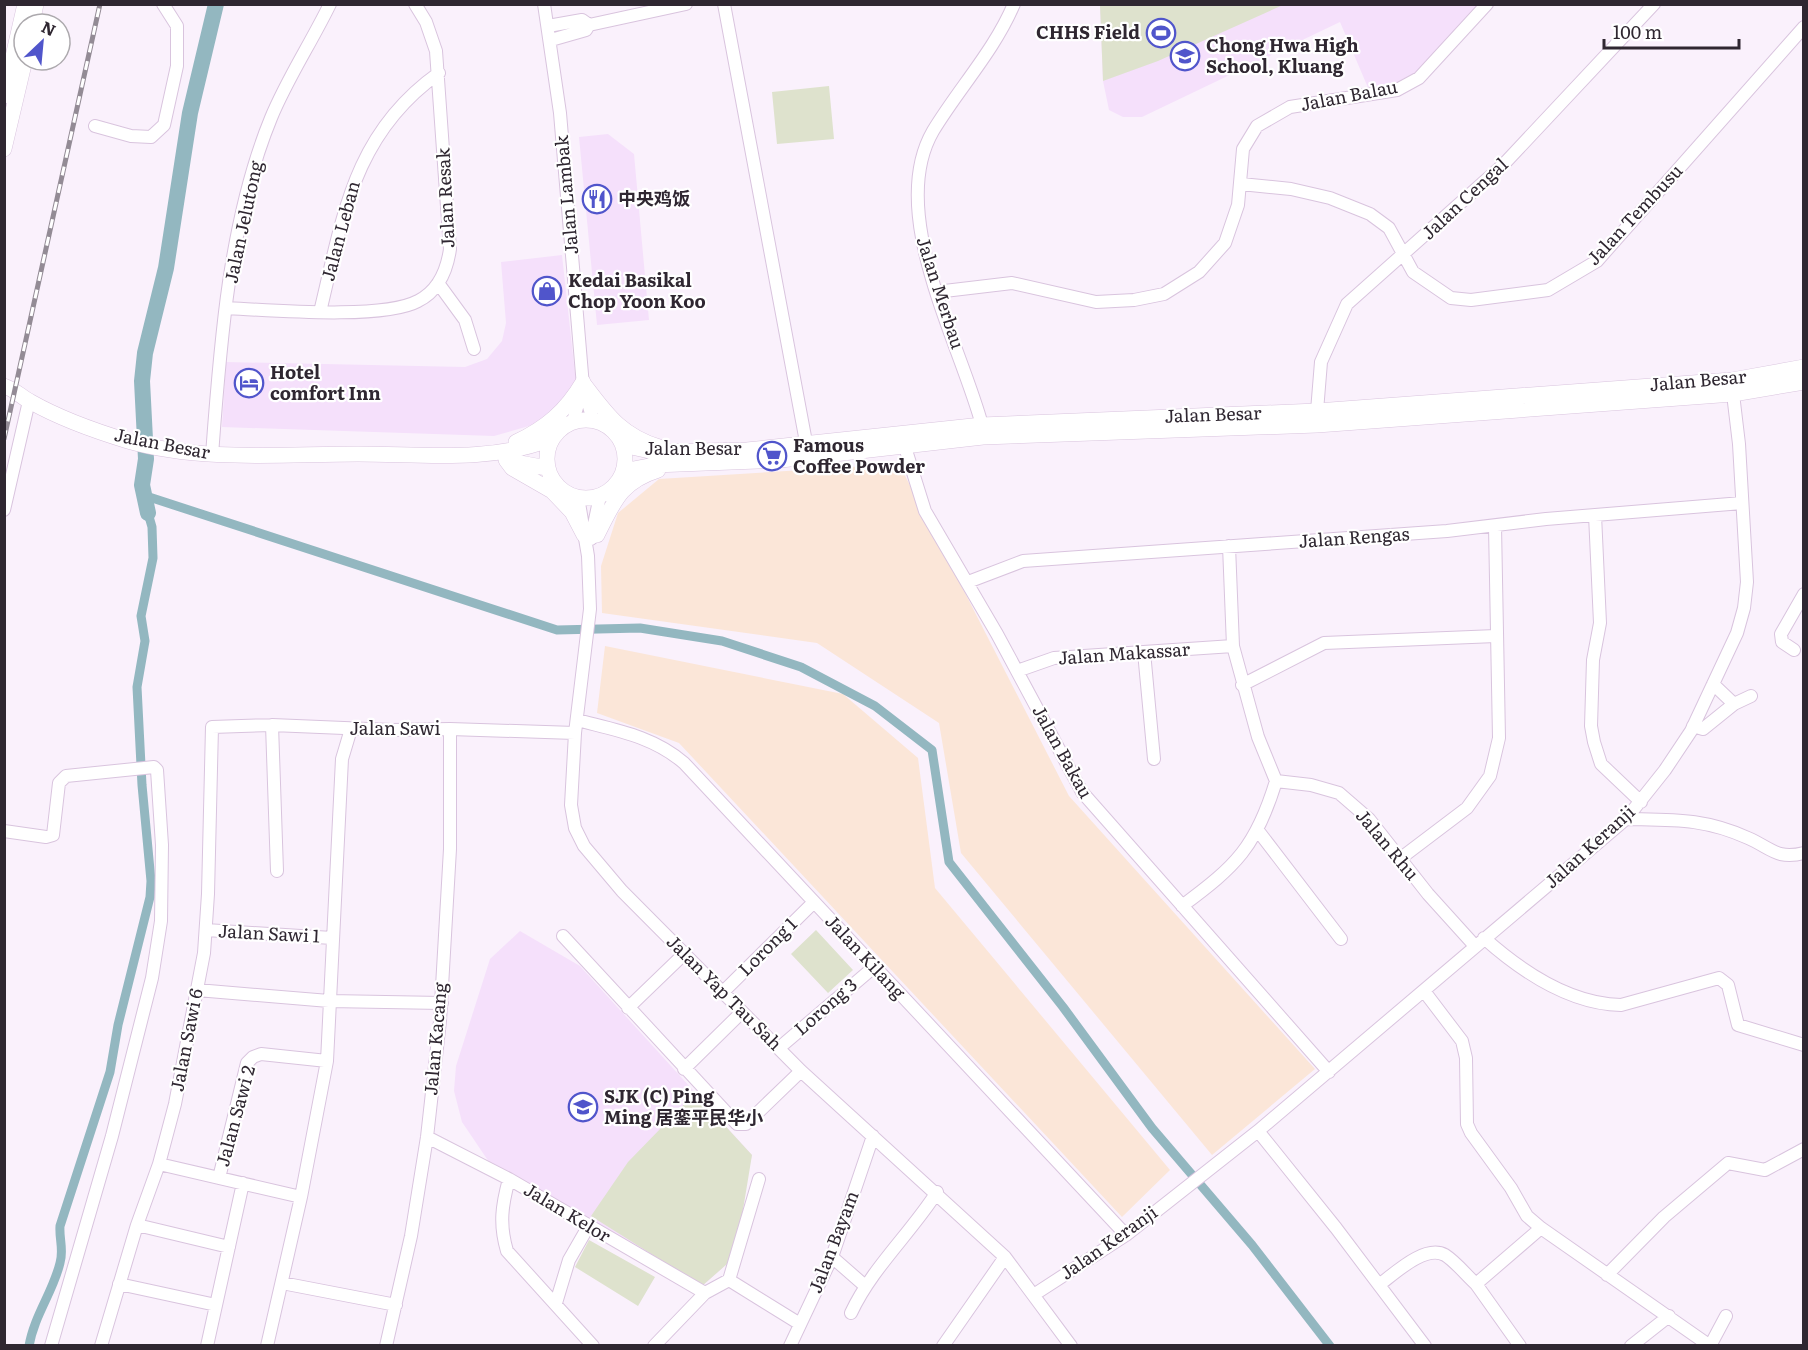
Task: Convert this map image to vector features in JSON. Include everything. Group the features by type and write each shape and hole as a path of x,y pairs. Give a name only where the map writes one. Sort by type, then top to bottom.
{"main road":[{"path":"4,96 25,4"},
{"path":"4,149 23,72"},
{"name":"Jalan Besar","path":"623,471 674,458 806,442 982,426 1317,411 1732,380 1803,367"},
{"name":"Jalan Besar","path":"623,445 674,458 781,460 983,437 1317,424 1733,394 1803,382"},
{"path":"583,384 598,406 622,428 674,458 643,474 625,488 611,505 597,534 588,535 572,512 552,491 512,468 506,456 508,447 532,435 562,413 583,384"},
{"name":"Jalan Besar","path":"4,386 20,392 29,401 72,422 130,441 185,452 212,455 506,456 547,468"},
{"name":"Jalan Besar","path":"4,397 17,401 29,401"},
{"path":"573,421 593,420"},
{"name":"Jalan Besar","path":"593,420 611,428 623,445 625,458 623,471 610,490 600,496"},
{"name":"Jalan Besar","path":"506,456 551,439 557,431 573,421"},
{"path":"551,439 546,458 547,468 558,487 578,497 600,496"}],"street":[{"path":"95,126 131,136 151,137 164,125 176,83 178,46 177,26 163,4"},
{"name":"Jalan Jelutong","path":"212,455 234,250 262,144 278,105 330,4"},
{"name":"Jalan Resak","path":"415,4 432,37 439,73 450,249 446,269 438,283"},
{"name":"Jalan Lambak","path":"544,4 560,113 583,384"},
{"path":"548,26 582,21 589,25 686,4"},
{"path":"724,4 806,442"},
{"name":"Jalan Merbau","path":"982,426 971,386 936,292 917,213 920,171 932,133 997,39 1014,4"},
{"name":"Jalan Balau","path":"936,292 1012,283 1096,302 1134,300 1164,294 1199,272 1226,243 1238,205 1243,149 1257,126 1290,107 1397,90 1419,78 1487,4"},
{"name":"Jalan Cengal","path":"1317,411 1321,362 1347,304 1503,165 1654,4"},
{"path":"551,40 586,30 589,25"},
{"name":"Jalan Tembusu","path":"1241,184 1291,189 1330,198 1370,214 1389,228 1413,272 1451,298 1471,300 1548,290 1574,277 1597,261 1803,27"},
{"name":"Jalan Leban","path":"320,312 347,200 362,162 390,117 412,94 439,73"},
{"path":"226,308 320,312 403,307 427,295 438,283 458,307 474,350"},
{"path":"583,384 593,420"},
{"path":"573,421 583,384"},
{"name":"Jalan Keranji","path":"1035,1294 1126,1235 1258,1131 1626,819 1641,802 1693,726 1737,633 1744,608 1747,582 1739,444 1733,394"},
{"path":"4,510 29,401"},
{"name":"Jalan Bakau","path":"905,447 924,511 968,582 1082,792 1329,1072"},
{"name":"Jalan Yap Tau Sah","path":"588,535 600,496"},
{"name":"Jalan Yap Tau Sah","path":"578,497 588,535 590,609 588,642 576,727 571,805 575,828 584,846 622,891 801,1071 937,1192 1005,1257 1035,1294 1071,1346"},
{"name":"Jalan Rengas","path":"968,582 1023,561 1495,526 1742,503"},
{"path":"1595,515 1599,623 1593,660 1594,742 1601,764 1641,802"},
{"path":"1401,858 1467,808 1490,776 1499,738 1495,526"},
{"path":"1182,906 1220,878 1258,831 1276,781 1258,737 1233,646 1229,546"},
{"path":"1794,650 1782,642 1781,634 1803,594"},
{"path":"1242,685 1324,644 1496,636"},
{"name":"Jalan Makassar","path":"1017,671 1054,658 1233,646"},
{"path":"1144,652 1154,759"},
{"path":"1713,684 1734,704"},
{"path":"1693,726 1703,729 1734,704 1751,696"},
{"path":"272,725 277,871"},
{"name":"Jalan Sawi","path":"215,726 272,725 351,729 576,727"},
{"name":"Jalan Sawi 6","path":"101,1346 137,1225 159,1164 175,1104 197,990 206,930 211,730 215,726"},
{"name":"Jalan Kilang","path":"576,727 636,735 671,752 1126,1235"},
{"path":"267,1346 301,1197 327,1061 342,759 351,729"},
{"name":"Jalan Kacang","path":"386,1346 411,1236 427,1137 442,1003 450,849 450,729"},
{"path":"4,831 50,837 56,826 59,783 66,776 153,767 157,770 162,845 161,921 152,978 112,1136 51,1346"},
{"name":"Jalan Rhu","path":"1276,781 1311,785 1339,793 1368,819 1428,894 1480,942 1544,982 1590,1002 1621,1005 1719,978 1728,985 1738,1024 1803,1045"},
{"path":"1626,819 1707,822 1746,837 1779,855 1788,857 1803,853"},
{"path":"1258,831 1341,939"},
{"name":"Lorong 1","path":"723,992 814,902"},
{"name":"Jalan Sawi 1","path":"206,930 332,938"},
{"path":"563,936 737,1124 742,1125 801,1071"},
{"path":"628,1008 684,954"},
{"name":"Lorong 3","path":"779,1048 874,967"},
{"path":"197,990 329,1001 442,1003"},
{"path":"1424,990 1462,1041 1466,1058 1467,1124 1471,1133 1511,1188 1527,1216 1710,1346 1726,1316"},
{"path":"684,1069 742,1012"},
{"name":"Jalan Sawi 2","path":"219,1178 247,1063 253,1057 261,1054 327,1061"},
{"path":"1258,1131 1425,1346"},
{"name":"Jalan Bayam","path":"789,1346 832,1257 873,1136"},
{"name":"Jalan Kelor","path":"427,1137 509,1179 705,1293"},
{"path":"1607,1275 1664,1217 1728,1163 1765,1170 1803,1149"},
{"path":"159,1164 301,1197"},
{"path":"509,1179 501,1212 501,1232 507,1251 525,1274 556,1303 593,1346"},
{"path":"654,1346 705,1293 729,1280 759,1179"},
{"path":"207,1346 243,1184"},
{"path":"851,1313 864,1285 918,1220 937,1192"},
{"path":"137,1225 228,1247"},
{"path":"556,1303 569,1260 588,1227"},
{"path":"1476,1284 1541,1228"},
{"path":"1379,1285 1415,1260 1434,1252 1444,1255 1476,1284 1520,1346"},
{"path":"832,1257 864,1285"},
{"path":"944,1345 1005,1257"},
{"path":"729,1280 800,1324"},
{"path":"282,1283 396,1305"},
{"path":"119,1284 216,1305"},
{"path":"1631,1346 1669,1316"}],"shaded area":[{"name":"Chong Hwa High School, Kluang","path":"1100,5 1482,5 1421,69 1392,85 1369,90 1340,22 1142,117 1123,117 1109,110 1103,81"},
{"path":"608,134 634,154 649,320 597,325 579,137"},
{"path":"562,255 576,383 561,402 536,424 494,436 222,427 226,362 465,367 487,359 502,341 506,323 501,262"},
{"path":"899,464 1069,796 1315,1069 1212,1155 961,853 939,723 817,643 602,613 601,566 618,513 659,479"},
{"path":"605,646 843,694 918,758 935,888 1170,1170 1122,1217 679,743 597,713"},
{"name":"SJK (C) Ping Ming 居銮平民华小","path":"520,931 580,966 752,1155 727,1264 700,1288 489,1162 462,1122 454,1091 456,1066 490,959"}],"green space":[{"name":"CHHS Field","path":"1100,4 1283,5 1158,61 1103,81"},
{"path":"829,86 834,139 777,144 772,92"},
{"path":"816,930 853,970 828,993 791,954"},
{"path":"695,1093 752,1155 739,1234 727,1264 702,1286 591,1216 628,1162"},
{"path":"589,1240 655,1277 638,1306 575,1267"}],"waterway":[{"path":"148,513 142,485 146,459 142,381 145,353 166,268 190,113 216,4"},
{"path":"143,495 557,630 640,628 722,641 801,667 875,706 932,750 949,862 1063,1007 1152,1128 1252,1245 1330,1346"},
{"path":"29,1346 35,1324 60,1263 62,1254 60,1226 110,1072 118,1025 150,897 151,881 142,785 137,687 145,641 141,616 153,558 152,527 148,513"}],"railway":[{"path":"4,439 100,4"}],"place":[{"name":"CHHS Field","path":"1161,33"},
{"name":"Chong Hwa High School, Kluang","path":"1185,56"},
{"name":"中央鸡饭","path":"597,199"},
{"name":"Kedai Basikal Chop Yoon Koo","path":"547,291"},
{"name":"Hotel comfort Inn","path":"249,383"},
{"name":"Famous Coffee Powder","path":"772,456"},
{"name":"SJK (C) Ping Ming 居銮平民华小","path":"583,1107"}]}
